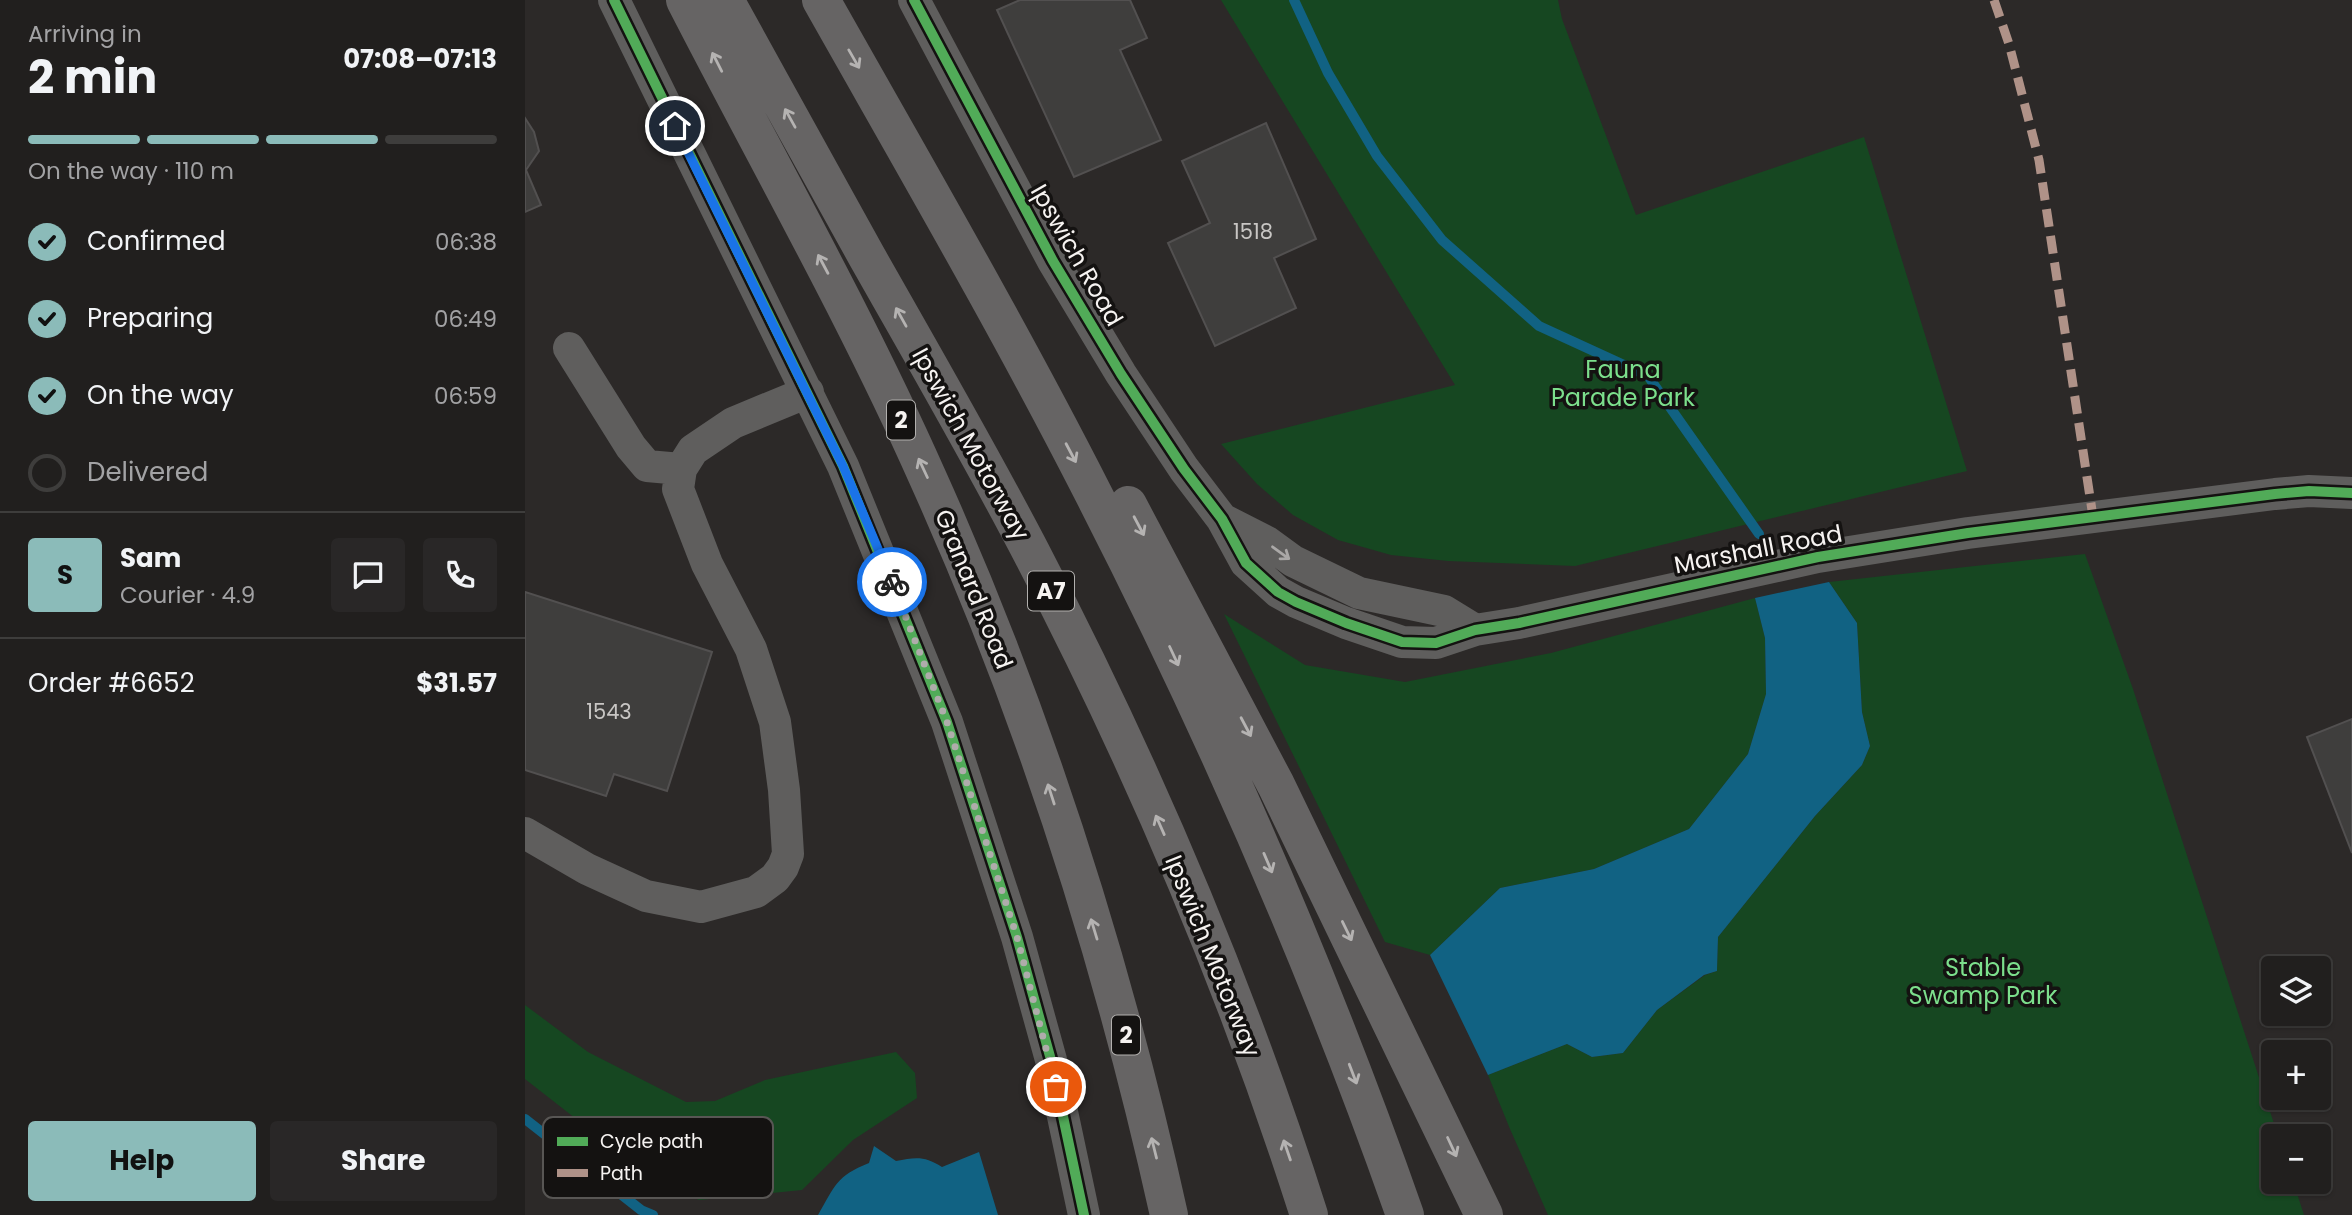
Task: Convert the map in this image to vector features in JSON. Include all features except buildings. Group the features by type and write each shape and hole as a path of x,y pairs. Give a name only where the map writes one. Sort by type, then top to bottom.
{"highway":[{"name":"Granard Road","path":"685,0 884,384 928,477 997,645 1034,742 1108,973 1169,1215"},
{"name":"Ipswich Motorway","path":"725,0 981,458 1096,683 1216,956 1256,1061 1309,1215"},
{"path":"821,0 946,220 1092,491 1233,780 1271,867 1352,1071 1405,1215"},
{"path":"946,220 1047,362 1096,446 1276,785 1484,1215"}],"street":[{"path":"614,0 848,478 947,722 1017,937 1051,1060 1084,1215"},
{"name":"Ipswich Road","path":"914,0 1053,261 1121,374 1184,469 1222,519"},
{"path":"569,348 631,447 647,466 681,468"},
{"path":"525,834 587,869 646,896 701,907 756,892 775,877 787,860 784,790 775,722 751,649 707,564 678,489 681,468 693,450 733,423 808,392"},
{"name":"Marshall Road","path":"1222,519 1267,542 1293,561 1359,593 1444,611 1475,630 1518,623 1818,557 1954,535 2275,494 2309,491 2352,493"}],"green space":[{"name":"Fauna Parade Park","path":"1221,0 1558,0 1562,19 1636,215 1864,137 1967,471 1575,566 1448,561 1391,555 1338,540 1293,515 1257,484 1221,444 1455,385"},
{"name":"Stable Swamp Park","path":"2085,554 2133,689 2261,1084 2261,1110 2270,1110 2274,1124 2261,1124 2261,1194 2297,1194 2304,1215 1548,1215 1488,1075 1567,1044 1592,1057 1623,1053 1657,1010 1705,975 1717,971 1718,937 1815,816 1862,765 1870,746 1862,712 1857,623 1829,582"},
{"path":"1755,598 1765,638 1766,694 1748,754 1689,829 1594,869 1500,888 1430,955 1385,942 1224,614 1305,665 1405,682 1551,653"},
{"path":"525,1005 588,1052 686,1102 715,1101 765,1080 896,1052 915,1073 917,1098 853,1140 802,1190 773,1193 773,1117 574,1117 525,1079"}],"water":[{"path":"1829,582 1857,623 1862,712 1870,746 1862,765 1815,816 1718,937 1717,971 1704,975 1657,1010 1623,1053 1592,1057 1567,1044 1488,1075 1430,955 1500,888 1594,869 1689,829 1748,754 1766,694 1765,638 1755,598"},
{"path":"874,1146 896,1161 920,1158 942,1167 979,1152 998,1215 818,1215 837,1183 849,1173 869,1163"}],"waterway":[{"path":"1294,0 1328,73 1377,156 1442,240 1539,326 1648,376 1759,534"},
{"path":"525,1119 543,1133"},
{"path":"626,1198 653,1215"}],"marked path":[{"path":"1994,0 2009,44 2039,160 2093,517"}],"cycle path":[{"path":"614,0 843,466 947,722 1017,937 1051,1060 1084,1215"},
{"path":"914,0 1053,261 1121,374 1184,469 1222,519 1246,563 1278,592 1346,623 1402,642 1436,643 1475,630 1519,623 1818,557 1968,533 2275,494 2309,491 2352,493"}],"way so far":[{"path":"892,582 947,722 1017,937 1056,1087"}],"route":[{"path":"675,126 843,466 892,582"}]}
